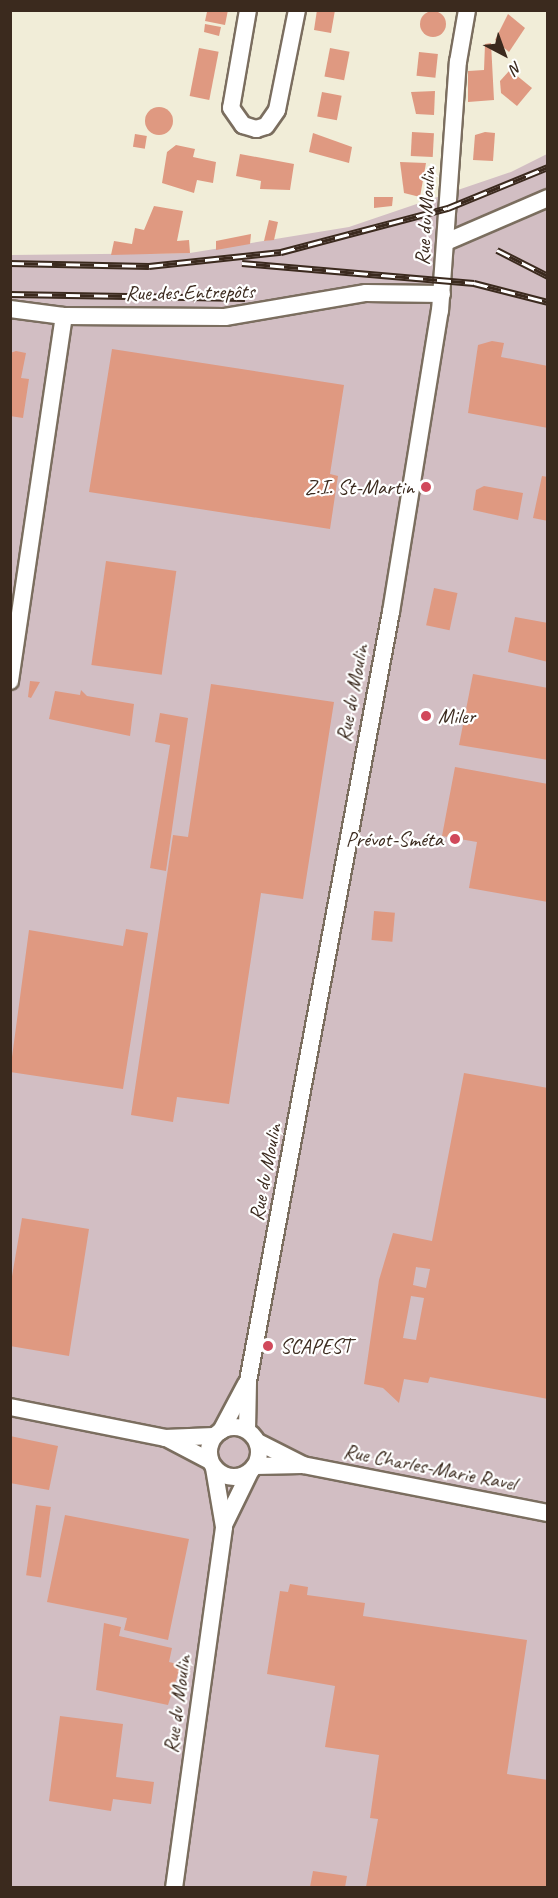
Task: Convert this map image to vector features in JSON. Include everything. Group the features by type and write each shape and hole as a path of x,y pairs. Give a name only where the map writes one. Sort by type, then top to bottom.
{"street":[{"path":"248,10 231,108 243,125 256,129 266,126 276,110 297,10"},
{"name":"Rue du Moulin","path":"174,1887 224,1527 253,1469 253,1436 248,1381 391,612 442,294 458,62 467,10"},
{"path":"446,242 548,198"},
{"name":"Rue des Entrepôts","path":"10,309 64,316 233,316 366,293 442,294"},
{"path":"10,681 64,316"},
{"name":"Rue du Moulin","path":"224,1527 212,1464 218,1433 248,1381"},
{"path":"10,1407 165,1438 218,1433 253,1436"},
{"name":"Rue Charles-Marie Ravel","path":"253,1436 303,1465"},
{"path":"165,1438 212,1464"},
{"name":"Rue Charles-Marie Ravel","path":"212,1464 227,1477 253,1469 303,1465 548,1513"}],"shaded area":[{"path":"547,154 547,1887 11,1888 11,255 190,253 349,227 511,172"}],"building":[{"path":"228,10 225,25 205,21 207,12"},
{"path":"317,10 335,10 331,33 314,30"},
{"path":"433,11 442,15 446,24 442,33 433,37 424,33 420,24 424,15"},
{"path":"508,14 525,28 509,52 495,40"},
{"path":"205,24 221,27 219,36 204,32"},
{"path":"491,43 494,100 468,102 468,71 484,70 485,44"},
{"path":"199,48 219,52 209,100 190,96"},
{"path":"330,48 350,52 344,80 324,76"},
{"path":"419,52 438,54 435,78 416,76"},
{"path":"510,70 532,88 517,106 501,93 500,81"},
{"path":"435,91 434,115 416,114 411,92"},
{"path":"322,92 342,96 337,120 317,117"},
{"path":"159,107 169,111 173,121 169,131 159,135 149,131 145,121 149,111"},
{"path":"412,132 434,133 433,157 411,156"},
{"path":"485,132 495,133 493,161 473,160 475,135"},
{"path":"313,133 352,147 349,163 309,152"},
{"path":"135,134 147,136 145,149 133,147"},
{"path":"176,145 195,149 193,157 216,162 213,183 197,180 194,193 162,183 167,152"},
{"path":"240,154 294,164 290,190 260,189 261,181 236,176"},
{"path":"400,162 426,163 420,197 404,193"},
{"path":"374,197 393,197 392,206 374,208"},
{"path":"154,206 183,211 177,241 189,240 190,253 111,255 114,241 132,244 135,228 144,230"},
{"path":"269,220 278,222 274,240 264,241"},
{"path":"251,234 250,244 216,250 216,241"},
{"path":"492,341 504,343 501,357 548,366 548,428 468,413 478,345"},
{"path":"112,349 344,385 330,474 338,476 330,529 89,492"},
{"path":"16,351 26,353 21,378 29,379 23,418 10,416 10,353"},
{"path":"542,476 548,477 548,521 533,518"},
{"path":"484,486 523,493 518,520 473,510 476,490"},
{"path":"106,561 176,571 162,675 91,665"},
{"path":"434,588 457,593 450,630 426,625"},
{"path":"515,617 548,623 548,662 508,652"},
{"path":"473,674 548,688 548,760 459,745"},
{"path":"30,681 40,682 31,698 28,697"},
{"path":"211,684 334,702 303,899 261,893 229,1104 177,1097 173,1122 131,1115 173,835 188,837"},
{"path":"81,690 87,696 134,704 130,736 49,719 55,691 80,695"},
{"path":"160,713 188,718 166,871 150,868 170,745 155,742"},
{"path":"455,767 548,784 548,902 469,888 477,842 442,836"},
{"path":"374,911 395,913 392,942 371,940"},
{"path":"126,929 148,933 123,1089 10,1072 29,930 123,946"},
{"path":"464,1073 548,1088 548,1399 430,1377 428,1383 404,1379 399,1403 383,1388 364,1384 379,1280 393,1233 432,1241","holes":["416,1267 430,1269 426,1288 413,1285","411,1296 424,1298 416,1340 403,1338"]},
{"path":"22,1218 89,1229 69,1356 10,1346 10,1288"},
{"path":"10,1436 58,1446 49,1490 10,1483"},
{"path":"36,1505 51,1507 41,1577 26,1575"},
{"path":"65,1515 189,1539 168,1640 124,1630 127,1618 47,1602"},
{"path":"290,1584 308,1587 307,1595 365,1603 363,1616 527,1640 507,1774 548,1780 548,1887 366,1887 378,1819 370,1818 379,1755 325,1747 335,1686 267,1674 280,1591 288,1592"},
{"path":"104,1623 121,1627 119,1636 172,1648 169,1662 181,1665 168,1705 96,1690"},
{"path":"60,1716 123,1724 116,1777 154,1782 151,1804 113,1799 111,1811 49,1801"},
{"path":"313,1871 347,1876 345,1887 310,1887"}],"railway":[{"path":"10,263 149,266 281,252 448,208 548,167"},
{"path":"497,250 548,276"},
{"path":"242,263 474,283 548,302"},
{"path":"10,294 245,298"}],"place":[{"name":"Z.I. St-Martin","path":"426,487"},
{"name":"Miler","path":"426,716"},
{"name":"Prévot-Sméta","path":"455,839"},
{"name":"SCAPEST","path":"268,1346"}]}
